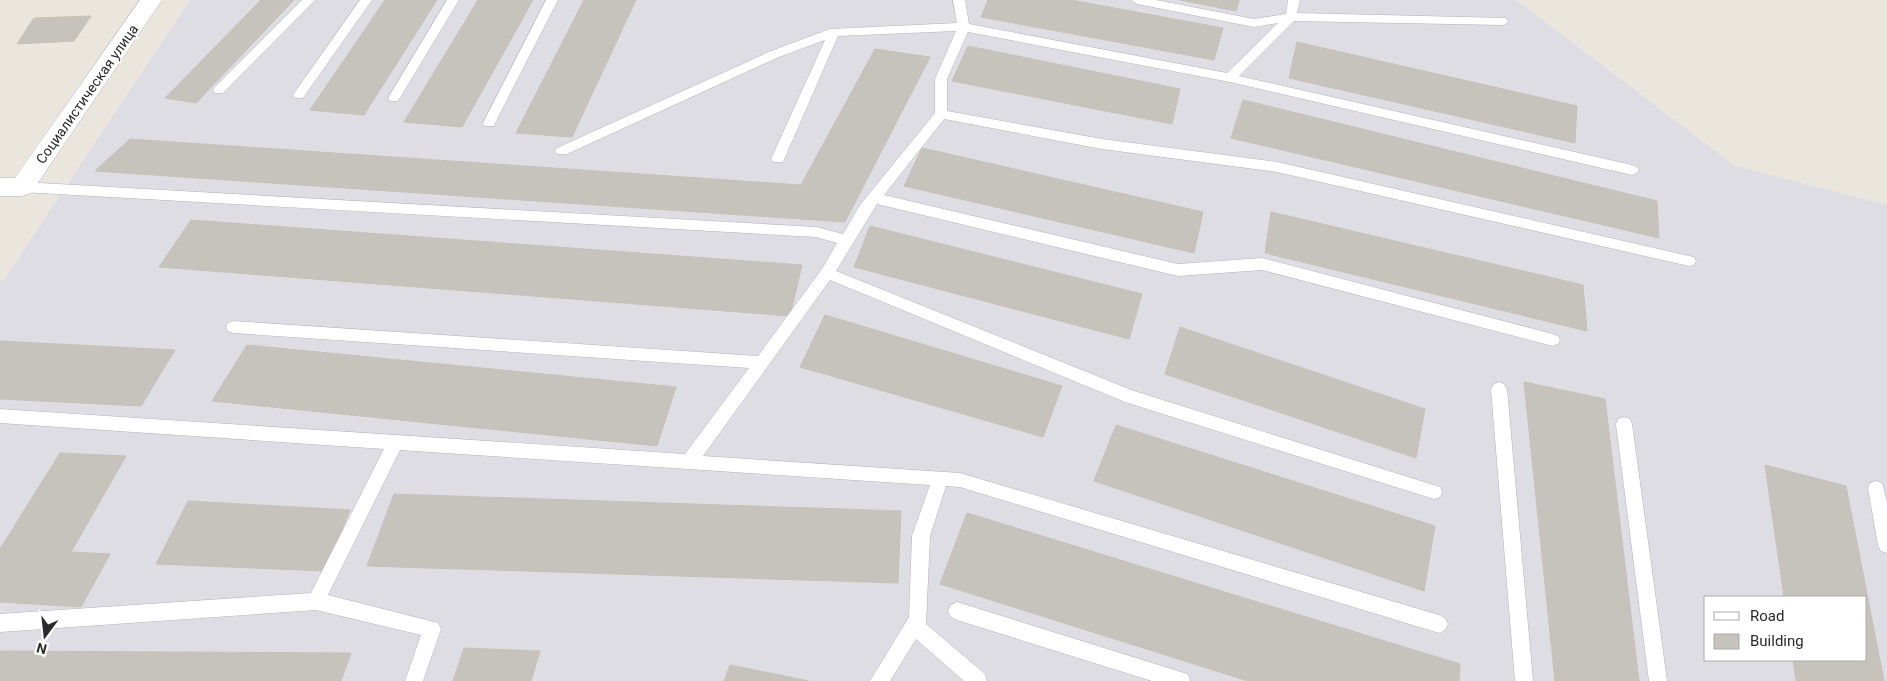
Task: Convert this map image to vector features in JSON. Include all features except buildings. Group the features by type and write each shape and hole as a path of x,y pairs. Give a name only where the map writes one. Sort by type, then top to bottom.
{"street":[{"name":"Социалистическая улица","path":"11,187 151,0"}],"lane":[{"path":"219,90 310,0"},
{"path":"299,95 366,0"},
{"path":"394,98 453,0"},
{"path":"488,123 552,0"},
{"path":"690,461 827,273 874,198 940,114 941,79 964,26 959,0"},
{"path":"1137,0 1254,24 1291,17 1502,21"},
{"path":"1230,78 1291,17 1294,0"},
{"path":"562,151 775,54 834,32 964,26 1230,78 1632,170"},
{"path":"778,159 834,32"},
{"path":"940,114 1102,144 1277,167 1689,261"},
{"path":"11,187 816,232 846,241"},
{"path":"874,198 1178,270 1262,264 1553,340"},
{"path":"827,273 1131,397 1434,492"},
{"path":"233,327 763,363"},
{"path":"1499,389 1524,681"},
{"path":"0,416 960,480 1439,624"},
{"path":"1624,424 1658,681"},
{"path":"316,601 396,442"},
{"path":"940,479 921,536 917,628 978,681"},
{"path":"1876,488 1887,545"},
{"path":"0,623 316,601 432,629 414,681"},
{"path":"957,611 1181,681"},
{"path":"879,681 917,620"}],"shaded area":[{"path":"190,0 1516,0 1735,166 1887,205 1887,681 0,681 0,282 4,280"}]}
